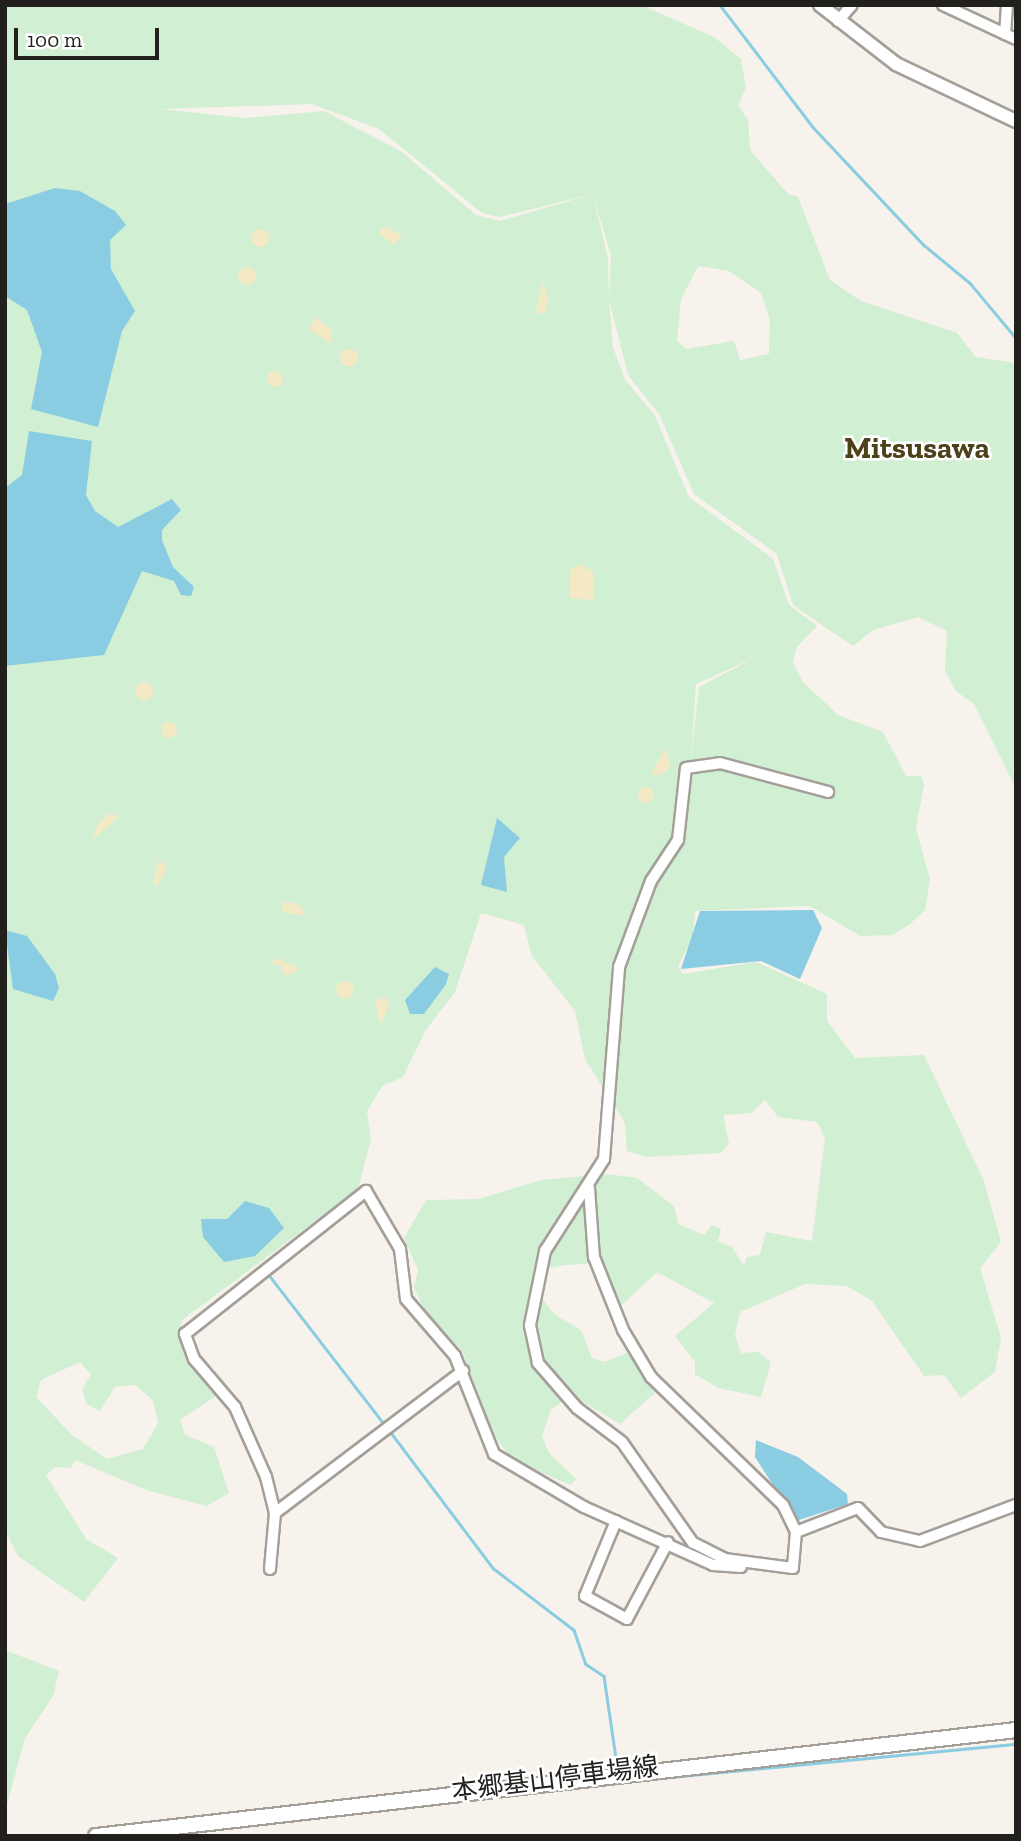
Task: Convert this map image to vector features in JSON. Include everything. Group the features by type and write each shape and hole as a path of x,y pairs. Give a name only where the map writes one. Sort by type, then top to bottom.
{"main road":[{"name":"本郷基山停車場線","path":"96,1836 1016,1730"}],"street":[{"path":"820,5 896,64 1016,121"},
{"path":"838,21 852,5"},
{"path":"943,5 1016,38"},
{"path":"1004,34 1007,5"},
{"path":"773,1568 725,1559 693,1543 622,1442 577,1408 538,1363 530,1325 545,1251 589,1188 604,1159 612,1114 611,1030 619,967 651,881 678,840 686,768 720,763 828,792"},
{"path":"270,1569 275,1513 266,1476 235,1407 194,1359 184,1334 366,1191 400,1249 414,1315 444,1341 463,1371 494,1454 616,1521 668,1542 713,1565 793,1568 796,1532 771,1488 651,1377 594,1257 589,1188"},
{"path":"275,1513 463,1371"},
{"path":"796,1532 858,1508 881,1532 920,1541 1016,1506"},
{"path":"616,1521 585,1596 627,1619 668,1542"}],"green space":[{"path":"5,5 641,5 714,37 741,59 746,88 738,105 748,120 750,150 788,194 798,197 830,280 861,301 957,333 976,357 1016,363 1016,789 974,704 956,691 945,671 947,631 918,617 873,630 853,646 793,605 777,554 694,494 659,414 628,375 609,300 613,348 626,381 654,414 689,497 773,559 789,605 817,626 796,648 793,663 803,682 838,715 883,732 906,776 921,776 924,784 916,829 930,879 925,910 911,923 893,935 860,936 810,906 695,911 693,937 678,966 683,974 756,962 827,994 827,1021 855,1058 924,1055 984,1181 1001,1242 980,1268 1001,1338 995,1372 961,1398 944,1375 924,1376 872,1301 847,1286 805,1284 740,1312 735,1335 741,1353 758,1352 771,1362 761,1397 718,1388 695,1374 695,1362 675,1336 714,1303 657,1272 622,1305 598,1263 565,1265 544,1269 539,1294 554,1314 581,1330 592,1358 605,1362 629,1352 659,1389 620,1424 573,1396 551,1409 542,1436 549,1453 576,1479 570,1485 511,1459 486,1423 463,1352 424,1309 414,1288 418,1270 404,1238 426,1200 479,1199 541,1180 607,1174 637,1178 674,1206 678,1224 704,1235 712,1225 721,1229 718,1241 732,1247 744,1266 747,1257 760,1255 766,1232 812,1241 825,1138 817,1122 778,1117 765,1100 751,1113 723,1115 729,1144 721,1153 647,1157 627,1151 625,1123 585,1059 575,1011 532,956 524,925 481,913 455,992 425,1031 403,1077 382,1086 367,1112 371,1139 358,1189 182,1320 180,1343 216,1396 180,1420 185,1435 214,1447 229,1493 207,1506 149,1491 75,1460 71,1468 55,1467 46,1475 86,1539 118,1558 84,1602 18,1556 5,1530","holes":["312,104 379,129 482,213 500,217 593,194 500,221 476,215 402,152 324,111 244,118 161,109","594,199 611,255 609,298 608,259","698,266 729,271 761,293 770,320 769,354 740,360 734,341 686,349 677,341 681,299","758,656 699,687 691,756 696,684","80,1362 91,1374 82,1389 87,1404 100,1411 115,1387 135,1385 153,1400 158,1423 143,1449 107,1459 72,1435 36,1397 41,1380"]},
{"path":"5,1650 59,1671 53,1696 25,1738 7,1805"}],"sand":[{"path":"384,226 402,235 394,245 378,233"},
{"path":"260,229 266,232 269,238 266,244 260,247 254,244 251,238 254,232"},
{"path":"247,267 253,270 256,276 253,282 247,285 241,282 238,276 241,270"},
{"path":"543,282 548,299 545,312 535,314"},
{"path":"315,317 332,330 331,343 309,330"},
{"path":"345,349 353,349 358,358 356,365 345,367 340,362 340,354"},
{"path":"275,371 281,373 281,385 275,387 269,385 267,379 269,373"},
{"path":"581,564 593,572 593,600 570,598 570,570"},
{"path":"144,682 150,685 153,691 150,697 144,700 138,697 135,691 138,685"},
{"path":"166,722 172,722 177,730 175,736 166,738 161,733 161,727"},
{"path":"666,748 670,767 661,775 651,773"},
{"path":"646,787 654,795 646,803 638,795"},
{"path":"110,813 119,817 92,840 98,824"},
{"path":"159,859 167,869 157,887 153,883"},
{"path":"285,901 300,905 306,916 281,912"},
{"path":"276,958 299,970 285,976 280,965 271,964"},
{"path":"345,981 351,984 354,990 351,996 345,999 339,996 336,990 339,984"},
{"path":"385,996 389,1005 380,1026 375,1001"}],"water":[{"path":"55,188 80,191 115,211 126,225 110,240 111,269 135,311 122,331 98,427 31,409 42,352 27,310 5,296 5,204"},
{"path":"29,431 92,441 86,495 95,511 118,527 172,499 181,510 162,530 162,540 173,567 194,587 191,596 181,595 174,581 142,571 104,655 5,666 5,488 22,475"},
{"path":"497,818 520,838 504,857 507,892 481,885"},
{"path":"813,910 822,928 800,979 761,961 681,969 700,911"},
{"path":"5,930 27,936 55,974 59,988 53,1001 13,989"},
{"path":"435,967 449,974 446,984 424,1014 410,1014 405,1000"},
{"path":"245,1201 269,1208 284,1228 255,1256 224,1262 203,1237 201,1219 227,1219"},
{"path":"756,1440 798,1457 847,1494 848,1504 796,1521 755,1457"}],"waterway":[{"path":"720,5 813,127 924,245 970,283 1016,338"},
{"path":"269,1275 385,1425"},
{"path":"389,1430 493,1568 574,1630 586,1664 604,1676 618,1772"},
{"path":"619,1782 1016,1744"}],"district":[{"name":"Mitsusawa","path":"917,448"}]}
